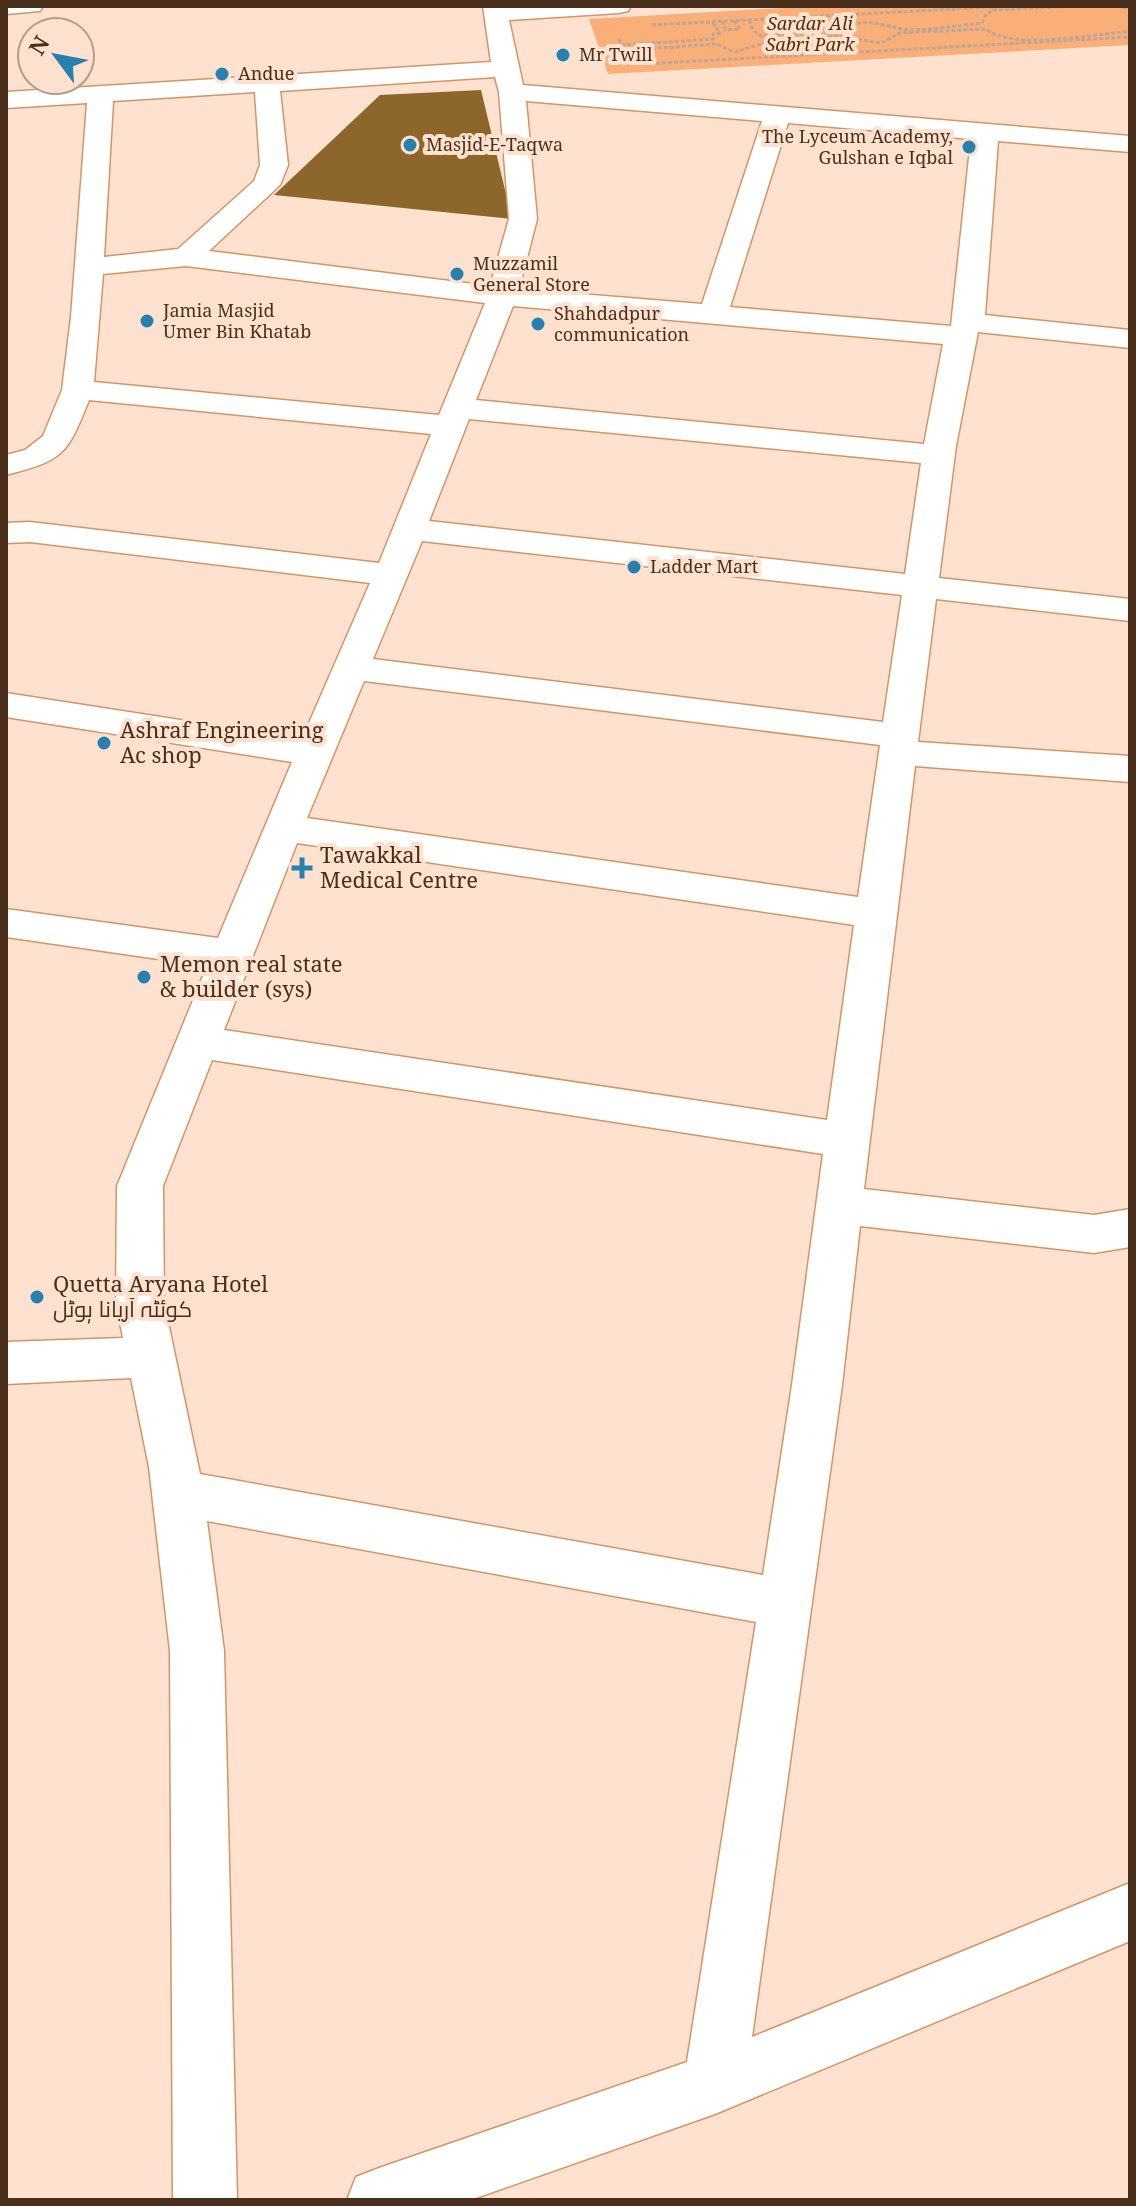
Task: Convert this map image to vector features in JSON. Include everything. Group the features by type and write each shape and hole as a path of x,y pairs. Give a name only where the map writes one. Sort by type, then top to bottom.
{"street":[{"path":"6,7 31,6"},
{"path":"205,2200 197,1651 178,1493 140,1303 140,1186 231,955 391,575 502,296 523,219 508,81 496,10 619,6"},
{"path":"6,100 267,84 508,81 777,115 1130,144"},
{"path":"186,257 266,185 274,165 267,84"},
{"path":"6,465 36,457 57,441 78,390 100,95"},
{"path":"713,315 777,115"},
{"path":"715,2083 785,1603 939,455 965,329 985,132"},
{"path":"89,267 186,257 502,296 713,315 1130,339"},
{"path":"78,390 939,455"},
{"path":"409,529 1130,610"},
{"path":"6,533 30,532 391,575"},
{"path":"351,668 901,745 1130,769"},
{"path":"6,705 315,753"},
{"path":"283,828 876,914"},
{"path":"6,923 231,955"},
{"path":"196,1042 847,1140"},
{"path":"839,1205 1094,1234 1130,1228"},
{"path":"6,1363 151,1357"},
{"path":"178,1493 785,1603"},
{"path":"379,2200 715,2083 1130,1912"}],"path":[{"path":"643,25 1011,6"},
{"path":"749,20 753,30 761,36 846,31 852,24 867,22 884,23 898,29 982,23 986,14 993,10 1076,6"},
{"path":"1117,6 1130,10"},
{"path":"722,21 726,30 740,29 733,21"},
{"path":"621,45 714,39 713,34 720,33 711,22"},
{"path":"622,51 716,44 721,49 735,52 753,50 765,42 849,36 873,44 891,42 900,33 986,29 995,36 1016,40 1130,31"},
{"path":"618,36 627,64 1130,37"}],"green space":[{"name":"Sardar Ali Sabri Park","path":"817,6 1130,6 1130,45 608,74 589,19"}],"building":[{"name":"Masjid-E-Taqwa","path":"481,90 512,219 274,195 380,95"}],"place":[{"name":"Mr Twill","path":"563,55"},
{"name":"Andue","path":"222,74"},
{"name":"Masjid-E-Taqwa","path":"410,145"},
{"name":"The Lyceum Academy, Gulshan e Iqbal","path":"969,147"},
{"name":"Muzzamil General Store","path":"457,274"},
{"name":"Jamia Masjid Umer Bin Khatab","path":"147,321"},
{"name":"Shahdadpur communication","path":"538,324"},
{"name":"Ladder Mart","path":"634,567"},
{"name":"Ashraf Engineering Ac shop","path":"104,743"},
{"name":"Tawakkal Medical Centre","path":"302,868"},
{"name":"Memon real state & builder (sys)","path":"144,977"},
{"name":"Quetta Aryana Hotel کوئٹہ آریانا ہوٹل","path":"37,1297"}]}
